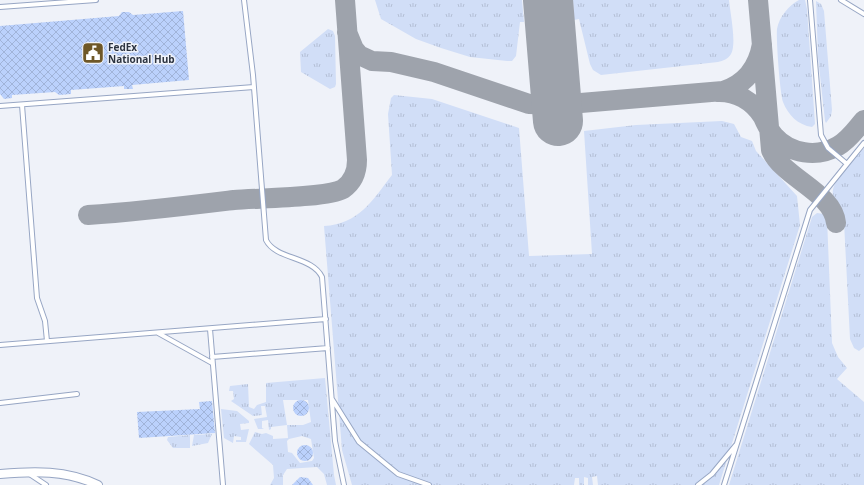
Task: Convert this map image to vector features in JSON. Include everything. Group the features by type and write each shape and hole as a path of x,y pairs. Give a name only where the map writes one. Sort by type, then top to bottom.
{"street":[{"path":"0,474 26,472 63,473 98,485"}],"lane":[{"path":"0,7 96,0"},
{"path":"244,0 254,87 266,240 273,248 314,268 320,273 323,282 337,453 344,485"},
{"path":"810,0 821,135 828,148 847,164"},
{"path":"841,0 864,14"},
{"path":"0,106 254,87"},
{"path":"22,105 37,298 45,321 47,341"},
{"path":"724,485 810,210 864,144"},
{"path":"0,345 326,319"},
{"path":"210,329 223,485"},
{"path":"157,333 212,363"},
{"path":"212,357 328,348"},
{"path":"0,403 77,394"},
{"path":"332,398 359,442 398,474 429,485"},
{"path":"698,485 712,474 737,443"},
{"path":"26,472 46,485"}],"green space":[{"path":"375,0 522,0 524,22 520,22 516,56 512,61 470,57 416,39 381,19"},
{"path":"573,0 729,0 733,28 733,49 728,57 718,62 601,75 593,70 590,64 579,19 574,20"},
{"path":"799,0 805,0 807,9 815,124 812,127 798,122 788,111 783,102 780,78 777,29 785,12"},
{"path":"816,1 821,4 824,11 832,110 831,116 826,123 818,57"},
{"path":"328,29 333,31 335,36 336,84 335,87 330,89 301,72 300,52"},
{"path":"394,95 432,99 519,128 529,256 592,254 584,131 636,125 722,121 734,124 741,137 752,141 756,151 797,196 800,225 719,485 598,485 597,476 592,477 593,485 588,485 588,478 584,477 584,485 579,485 579,478 575,478 574,485 352,485 342,450 324,226 347,221 364,210 392,175 388,114 391,98"},
{"path":"864,148 864,347 859,351 854,348 850,339 844,222 833,195 833,189 839,177"},
{"path":"817,213 824,214 827,218 832,343 838,357 847,368 837,379 864,402 864,485 729,485 812,217"},
{"path":"325,378 336,485 327,485 324,474 317,467 287,469 283,475 283,485 270,485 274,478 273,465 249,444 255,432 262,434 266,433 273,436 273,439 288,438 287,425 271,427 269,430 268,420 262,421 262,428 264,429 258,429 254,419 267,417 265,406 261,406 262,415 253,416 231,401 234,399 233,391 229,391 230,386 248,384 249,407 254,409 257,405 266,402 266,383","holes":["283,400 308,400 311,422 303,425 287,425","302,436 311,439 314,458 312,461 300,463 292,453 288,452 287,441 289,439"]},
{"path":"221,409 237,411 249,421 249,423 240,424 241,430 249,429 246,442 236,442 236,440 241,440 241,437 234,436 233,443 224,438"},
{"path":"212,434 208,443 192,446 194,435"},
{"path":"190,435 190,448 173,448 167,440 168,437"}],"building":[{"name":"FedEx National Hub","path":"183,11 189,80 132,85 133,89 124,89 124,86 71,90 71,94 59,95 55,92 12,95 12,98 4,99 0,94 0,26 119,16 122,12 129,12 133,15"},
{"path":"301,400 307,402 309,408 307,414 301,416 295,414 293,408 295,402"},
{"path":"212,401 215,433 139,438 137,412 200,409 199,402"},
{"path":"305,445 311,447 313,453 311,459 305,461 299,459 297,453 299,447"},
{"path":"300,477 308,478 313,485 292,485"}],"taxiway":[{"path":"88,215 143,211 234,200 308,196 335,192 343,189 354,176 357,160 345,0"},
{"path":"758,0 771,150 777,160 786,169 826,202 833,212 836,223"},
{"path":"347,32 354,49 359,55 372,61 391,62 434,72 529,104 557,105 723,91 738,84 750,74 757,60 762,44"},
{"path":"717,92 731,93 749,102 759,111 766,125 780,142 788,147 804,152 821,152 830,150 842,144 864,120"}],"runway":[{"path":"548,0 558,121"}],"place":[{"name":"FedEx National Hub","path":"93,53"}]}
